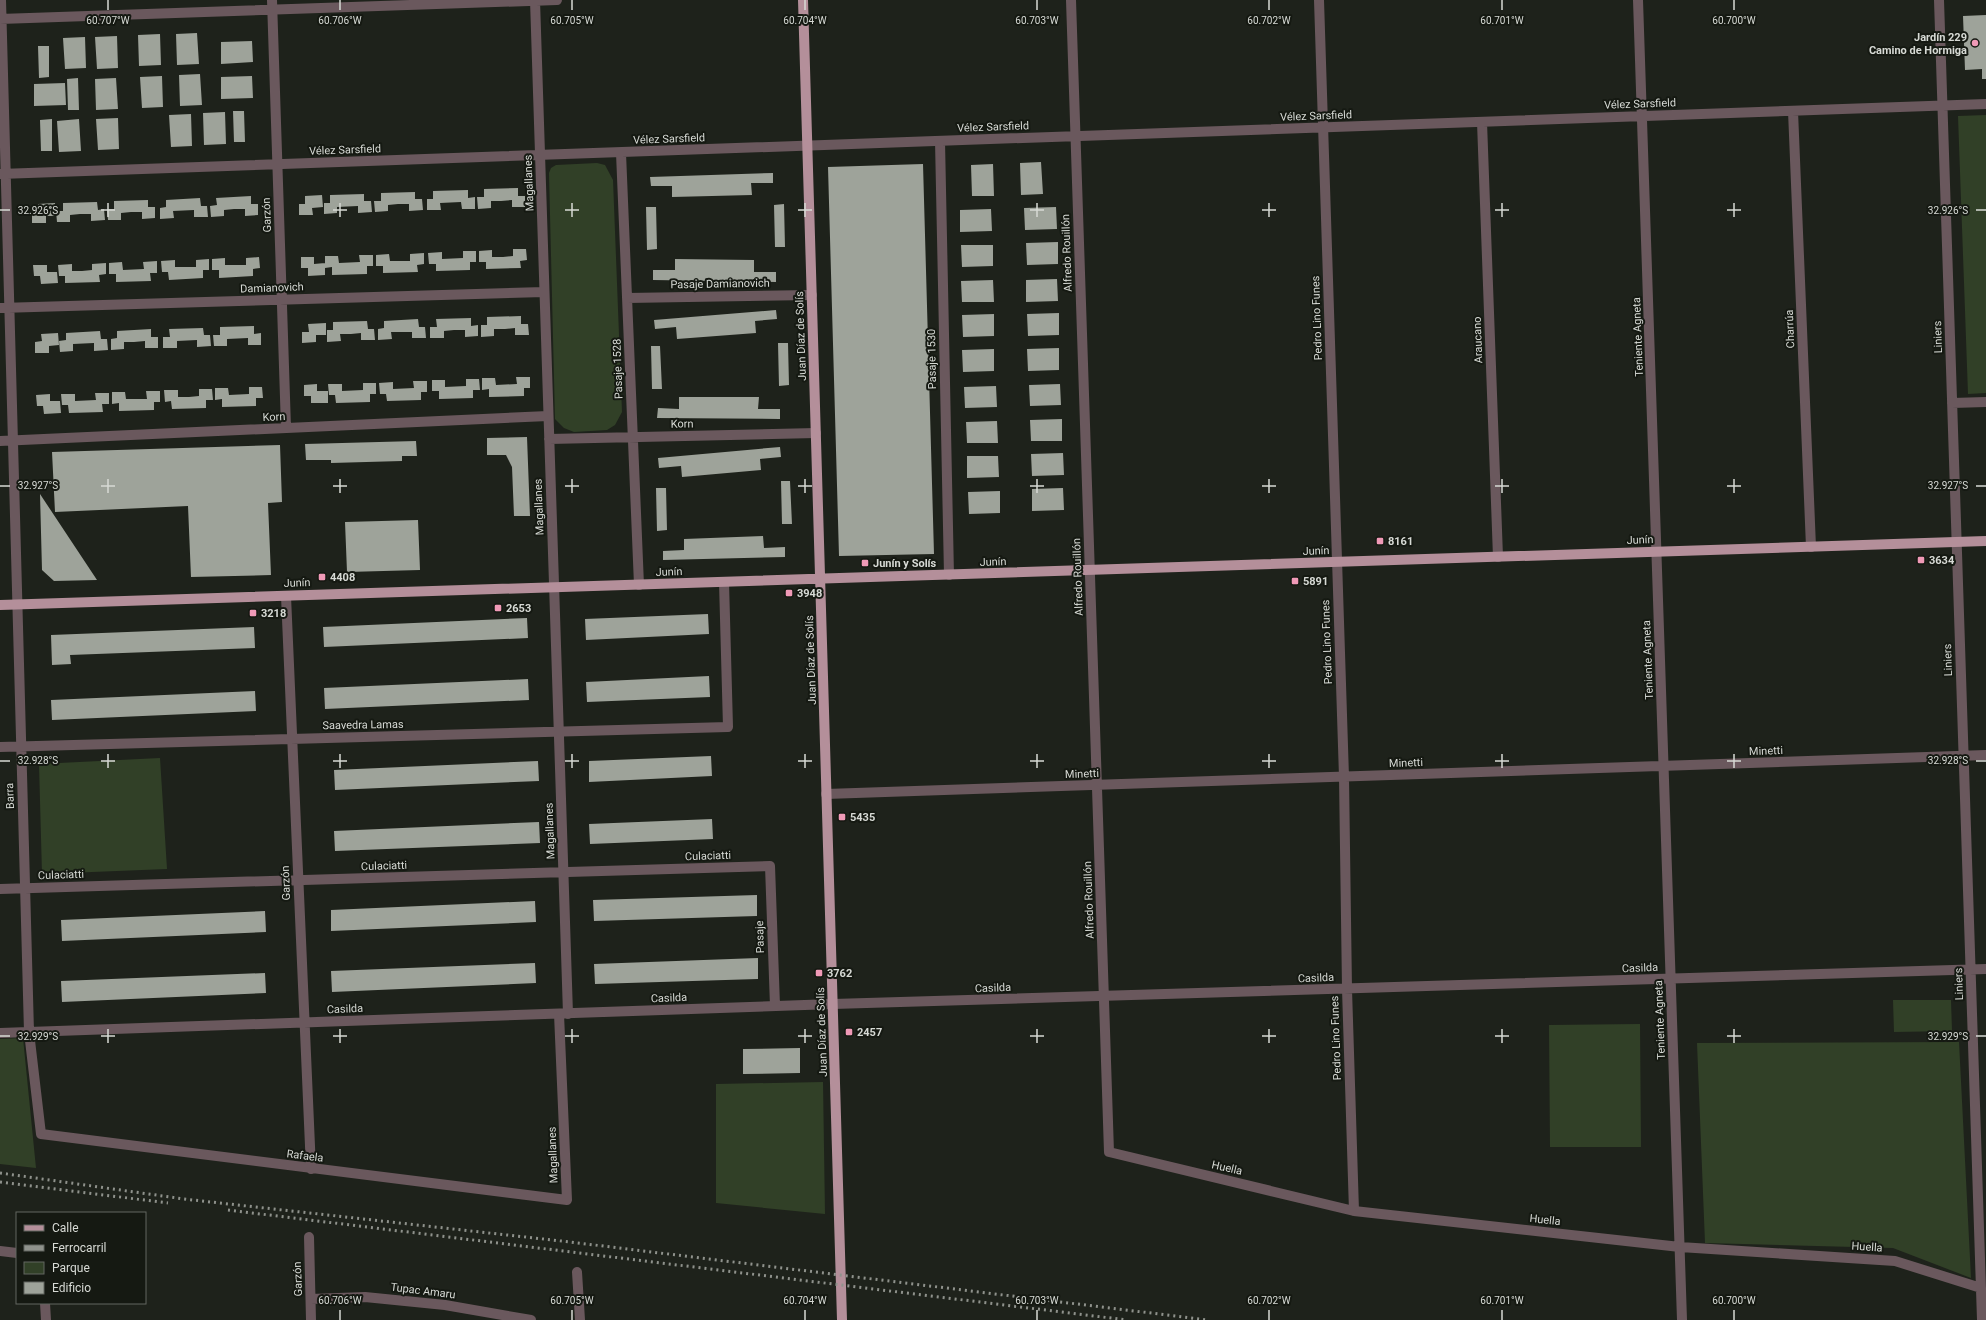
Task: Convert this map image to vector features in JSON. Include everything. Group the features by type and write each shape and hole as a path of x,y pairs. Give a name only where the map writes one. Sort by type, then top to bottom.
{"main road":[{"name":"Juan Díaz de Solís","path":"803,0 842,1320"},
{"name":"Junín","path":"0,604 820,580 1986,541"}],"street":[{"name":"Barra","path":"1,0 5,308 13,440 29,1032 41,1134"},
{"name":"Magallanes","path":"535,0 564,872 563,1014 567,1200"},
{"path":"1,19 272,5 557,0"},
{"name":"Alfredo Rouillón","path":"1070,0 1109,1152"},
{"name":"Pedro Lino Funes","path":"1319,0 1344,777 1347,989 1354,1211"},
{"name":"Teniente Agneta","path":"1638,0 1682,1320"},
{"name":"Liniers","path":"1939,0 1982,1320"},
{"name":"Garzón","path":"272,5 286,428"},
{"name":"Vélez Sarsfield","path":"3,174 1986,104"},
{"name":"Charrúa","path":"1793,111 1811,547"},
{"name":"Araucano","path":"1482,122 1498,557"},
{"name":"Pasaje 1530","path":"940,141 949,575"},
{"name":"Pasaje 1528","path":"621,152 640,585"},
{"name":"Damianovich","path":"5,308 544,292"},
{"name":"Pasaje Damianovich","path":"627,298 812,295"},
{"path":"1952,403 1986,402"},
{"name":"Korn","path":"0,441 548,416"},
{"name":"Korn","path":"549,439 816,433"},
{"name":"Saavedra Lamas","path":"0,747 728,727 724,582"},
{"name":"Garzón","path":"286,596 311,1169"},
{"name":"Minetti","path":"826,794 1986,755"},
{"name":"Culaciatti","path":"0,889 770,866"},
{"name":"Pasaje","path":"770,866 775,1006"},
{"name":"Casilda","path":"0,1033 833,1004 1986,969"},
{"name":"Rafaela","path":"41,1134 567,1200"},
{"name":"Huella","path":"1109,1152 1354,1211 1680,1247 1895,1261 1981,1288"},
{"name":"Garzón","path":"309,1237 312,1320"},
{"path":"0,1251 16,1253"},
{"path":"577,1272 580,1320"},
{"name":"Tupac Amaru","path":"311,1299 365,1297 445,1305 531,1320"},
{"path":"45,1304 46,1320"}],"green space":[{"path":"1986,115 1986,393 1968,394 1958,116"},
{"path":"597,163 605,165 613,180 622,412 615,425 607,430 574,432 564,428 555,419 549,173 551,168 556,165"},
{"path":"160,758 167,869 42,874 39,764"},
{"path":"1893,1000 1951,1000 1952,1031 1894,1032"},
{"path":"1640,1024 1641,1147 1550,1147 1549,1025"},
{"path":"23,1038 36,1168 0,1164 0,1039"},
{"path":"1959,1042 1971,1278 1893,1248 1705,1243 1697,1043"},
{"path":"823,1082 825,1214 716,1203 716,1084"}],"building":[{"name":"Jardín 229 Camino de Hormiga","path":"1986,15 1986,79 1982,79 1982,69 1965,70 1963,16"},
{"path":"197,33 199,64 177,65 176,34"},
{"path":"160,34 161,65 139,66 138,35"},
{"path":"117,36 118,68 97,69 95,37"},
{"path":"85,37 86,68 65,69 63,38"},
{"path":"252,41 253,62 221,64 221,42"},
{"path":"38,46 49,46 49,77 39,78"},
{"path":"200,74 202,105 180,106 179,75"},
{"path":"162,76 163,107 142,108 140,77"},
{"path":"252,76 253,98 221,99 221,77"},
{"path":"78,78 79,110 68,110 67,79"},
{"path":"116,78 118,109 96,110 95,79"},
{"path":"65,83 66,105 34,106 34,84"},
{"path":"233,111 244,111 245,142 234,142"},
{"path":"225,112 226,144 204,145 203,113"},
{"path":"191,114 192,146 171,147 169,115"},
{"path":"118,118 119,149 98,150 96,119"},
{"path":"52,119 52,151 41,151 40,120"},
{"path":"79,119 81,151 59,152 57,121"},
{"path":"1041,162 1043,194 1021,195 1020,163"},
{"path":"923,164 934,554 839,556 828,167"},
{"path":"993,164 994,196 972,196 971,165"},
{"path":"773,173 773,183 751,183 752,195 672,197 672,186 651,186 650,177"},
{"path":"518,188 518,196 525,196 525,207 512,207 512,200 491,201 491,208 478,209 477,197 484,197 484,189"},
{"path":"468,190 468,198 475,197 475,209 462,209 461,202 440,203 441,210 427,210 427,199 433,199 433,191"},
{"path":"415,192 415,199 422,199 423,210 409,211 409,204 398,204 388,205 388,211 375,212 374,201 381,201 381,193"},
{"path":"364,194 364,201 371,201 372,212 358,213 358,206 337,207 337,213 324,214 324,203 330,203 330,195"},
{"path":"322,195 323,207 312,208 313,215 299,215 299,204 305,204 305,196"},
{"path":"251,196 251,204 258,204 258,215 245,216 245,209 234,209 224,210 224,216 211,217 210,206 217,205 216,198"},
{"path":"200,198 201,206 207,206 208,217 194,217 194,210 173,211 174,218 160,219 160,208 166,207 166,200"},
{"path":"148,200 148,207 155,207 155,218 142,219 142,212 131,212 121,213 121,220 108,220 107,209 114,209 114,201"},
{"path":"97,202 98,210 104,209 105,220 91,221 91,214 80,214 70,215 70,222 57,222 56,211 63,211 63,203"},
{"path":"55,203 56,216 46,216 46,223 32,223 32,212 39,212 38,204"},
{"path":"784,204 785,247 775,247 774,205"},
{"path":"646,207 656,207 657,249 647,250"},
{"path":"1056,207 1057,229 1025,230 1024,208"},
{"path":"991,209 992,231 960,232 960,210"},
{"path":"1058,242 1058,264 1027,265 1026,243"},
{"path":"961,245 993,245 993,266 962,267"},
{"path":"513,249 526,249 527,260 520,261 521,268 486,269 486,262 479,262 479,251 492,250 492,257 503,257 513,256"},
{"path":"463,251 476,251 476,262 470,262 470,270 436,271 436,264 429,264 428,253 442,252 442,259 463,258"},
{"path":"424,253 424,264 417,265 418,272 383,273 383,266 376,266 376,255 389,254 390,261 410,261 410,254"},
{"path":"359,255 373,255 373,266 367,266 367,274 332,275 332,267 325,268 325,256 338,256 339,263 360,262"},
{"path":"259,257 260,268 253,269 253,276 219,278 219,270 212,270 212,259 225,258 225,265 246,265 246,258"},
{"path":"301,257 314,257 314,264 325,263 325,275 308,276 308,268 301,268"},
{"path":"209,259 209,270 203,270 203,278 169,280 168,272 162,272 161,261 175,260 175,267 196,267 196,260"},
{"path":"675,259 754,260 754,272 776,272 776,282 653,280 653,270 675,270"},
{"path":"157,261 157,273 150,273 151,281 116,282 116,274 109,274 109,263 122,262 123,270 144,269 143,262"},
{"path":"106,263 106,274 99,275 100,282 65,283 65,276 59,276 58,265 72,264 72,271 82,271 92,270 92,264"},
{"path":"33,265 47,265 47,272 57,272 58,283 41,284 40,276 34,276"},
{"path":"1057,279 1058,301 1026,302 1026,280"},
{"path":"993,280 994,302 962,302 961,281"},
{"path":"776,310 777,319 755,321 756,333 677,339 676,327 655,329 654,320"},
{"path":"1059,313 1059,335 1028,336 1027,314"},
{"path":"994,314 994,336 963,337 962,315"},
{"path":"521,316 521,324 528,324 529,335 515,335 515,328 494,329 494,336 481,337 481,325 487,325 487,317"},
{"path":"471,318 471,326 478,325 478,336 465,337 465,330 454,330 444,331 444,338 430,338 430,327 437,327 436,319"},
{"path":"418,319 419,327 425,327 426,338 412,338 412,332 391,332 392,339 378,340 378,329 384,328 384,321"},
{"path":"367,321 368,329 374,329 375,340 361,340 361,333 340,334 341,341 327,342 327,330 333,330 333,322"},
{"path":"326,323 326,335 316,335 316,342 302,343 302,332 309,332 308,324"},
{"path":"254,326 254,334 261,333 261,345 248,345 248,338 227,339 227,346 214,346 213,335 220,335 220,327"},
{"path":"203,328 204,335 210,335 211,346 197,347 197,340 177,341 177,348 163,348 163,337 170,337 169,329"},
{"path":"151,329 151,337 158,337 158,348 145,348 145,341 124,342 124,349 111,350 111,339 117,338 117,331"},
{"path":"100,331 101,339 107,339 108,350 94,351 94,343 73,344 73,351 60,352 59,341 66,340 66,333"},
{"path":"58,333 59,345 49,346 49,353 35,353 35,342 42,341 41,334"},
{"path":"778,343 788,343 789,385 779,386"},
{"path":"651,346 660,346 662,389 652,389"},
{"path":"1059,348 1059,370 1028,371 1027,349"},
{"path":"994,349 994,371 963,372 962,350"},
{"path":"516,377 530,377 530,388 524,388 524,396 489,397 489,389 482,390 482,378 495,378 496,385 517,384"},
{"path":"466,379 479,379 480,390 473,390 473,398 439,399 439,391 432,391 432,380 445,380 445,387 466,386"},
{"path":"413,381 427,381 427,392 421,392 421,400 387,401 386,394 380,394 379,383 393,382 393,389 414,388"},
{"path":"363,383 376,383 376,394 370,394 370,402 336,403 335,395 329,395 328,384 342,384 342,391 363,390"},
{"path":"317,384 317,391 328,391 328,403 311,403 311,396 304,396 304,385"},
{"path":"1060,384 1061,405 1030,406 1029,385"},
{"path":"996,386 997,407 965,408 964,387"},
{"path":"249,387 262,387 263,398 256,398 256,406 222,407 222,399 215,400 215,388 228,388 229,395 249,394"},
{"path":"199,389 212,389 213,400 206,400 206,408 172,409 171,401 165,402 164,390 178,390 178,397 189,397 199,396"},
{"path":"146,391 160,391 160,402 154,402 154,410 119,411 119,403 112,404 112,392 125,392 126,399 147,399"},
{"path":"95,393 109,393 109,404 102,404 103,412 69,413 68,405 62,405 61,394 75,394 75,401 96,400"},
{"path":"50,394 50,401 60,401 61,413 44,414 43,406 37,406 36,395"},
{"path":"679,397 759,397 758,409 780,409 780,419 657,418 658,408 679,409"},
{"path":"1062,419 1062,441 1031,441 1030,420"},
{"path":"997,421 998,443 967,443 966,422"},
{"path":"527,437 530,516 514,516 512,467 506,455 487,455 487,438"},
{"path":"416,441 417,456 402,456 402,461 331,463 331,460 306,460 305,444"},
{"path":"280,445 282,502 268,503 271,575 191,577 188,506 55,512 52,452"},
{"path":"780,447 781,457 760,459 761,470 682,477 681,466 659,468 658,458"},
{"path":"1063,453 1064,475 1032,476 1031,454"},
{"path":"967,456 998,456 999,477 967,478"},
{"path":"781,481 790,481 792,524 782,524"},
{"path":"656,488 666,488 667,530 657,531"},
{"path":"1063,488 1064,510 1032,511 1032,489"},
{"path":"1000,491 1000,513 969,514 968,492"},
{"path":"40,494 97,580 54,581 42,570"},
{"path":"418,520 420,570 347,572 345,522"},
{"path":"763,536 764,548 785,547 785,557 663,560 663,551 684,550 684,539"},
{"path":"708,614 709,634 586,640 585,619"},
{"path":"527,618 528,638 324,647 323,627"},
{"path":"254,627 255,648 70,655 71,664 52,665 51,635"},
{"path":"709,676 710,697 587,702 586,682"},
{"path":"528,679 529,700 325,709 324,688"},
{"path":"255,691 256,711 52,720 51,700"},
{"path":"711,756 712,776 589,782 589,761"},
{"path":"538,761 539,781 335,790 334,770"},
{"path":"712,819 713,839 590,844 589,824"},
{"path":"539,822 540,843 335,851 334,831"},
{"path":"757,895 757,916 594,921 593,900"},
{"path":"535,901 536,922 331,931 331,910"},
{"path":"265,911 266,932 62,941 61,920"},
{"path":"758,958 758,979 595,984 594,964"},
{"path":"535,963 536,983 332,992 331,971"},
{"path":"265,973 266,993 62,1002 61,981"},
{"path":"800,1048 800,1073 743,1074 743,1049"}],"railway":[{"path":"0,1173 184,1199 570,1242 1208,1320"},
{"path":"0,1182 168,1203"},
{"path":"228,1210 1127,1320"}],"place":[{"name":"Jardín 229 Camino de Hormiga","path":"1975,43"},
{"name":"8161","path":"1380,541"},
{"name":"3634","path":"1921,560"},
{"name":"Junín y Solís","path":"865,563"},
{"name":"4408","path":"322,577"},
{"name":"5891","path":"1295,581"},
{"name":"3948","path":"789,593"},
{"name":"2653","path":"498,608"},
{"name":"3218","path":"253,613"},
{"name":"5435","path":"842,817"},
{"name":"3762","path":"819,973"},
{"name":"2457","path":"849,1032"}]}
